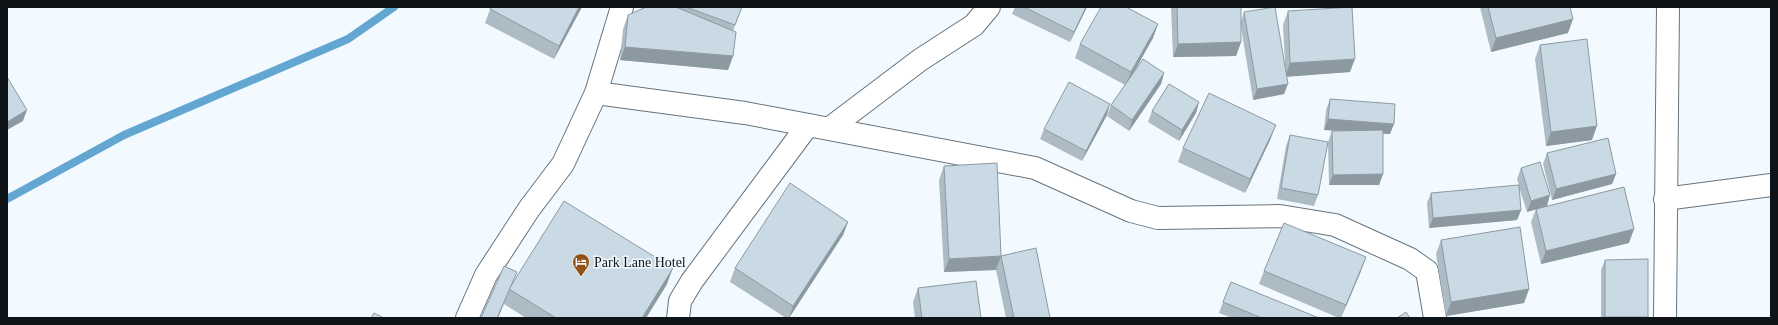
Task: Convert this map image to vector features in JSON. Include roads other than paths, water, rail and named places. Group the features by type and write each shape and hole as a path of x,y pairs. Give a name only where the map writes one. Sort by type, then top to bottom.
{"street":[{"path":"467,318 486,275 528,209 563,164 596,93 622,7"},
{"path":"830,128 920,60 974,25 989,7"},
{"path":"1665,318 1668,7"},
{"path":"596,93 745,113 1035,168 1131,211 1158,218 1280,216 1335,225 1410,259 1427,271 1436,318"},
{"path":"678,318 680,301 692,281 808,124"},
{"path":"1665,200 1771,185"}],"waterway":[{"path":"7,199 124,135 348,39 394,7"}],"place":[{"name":"Park Lane Hotel","path":"581,277"}]}
